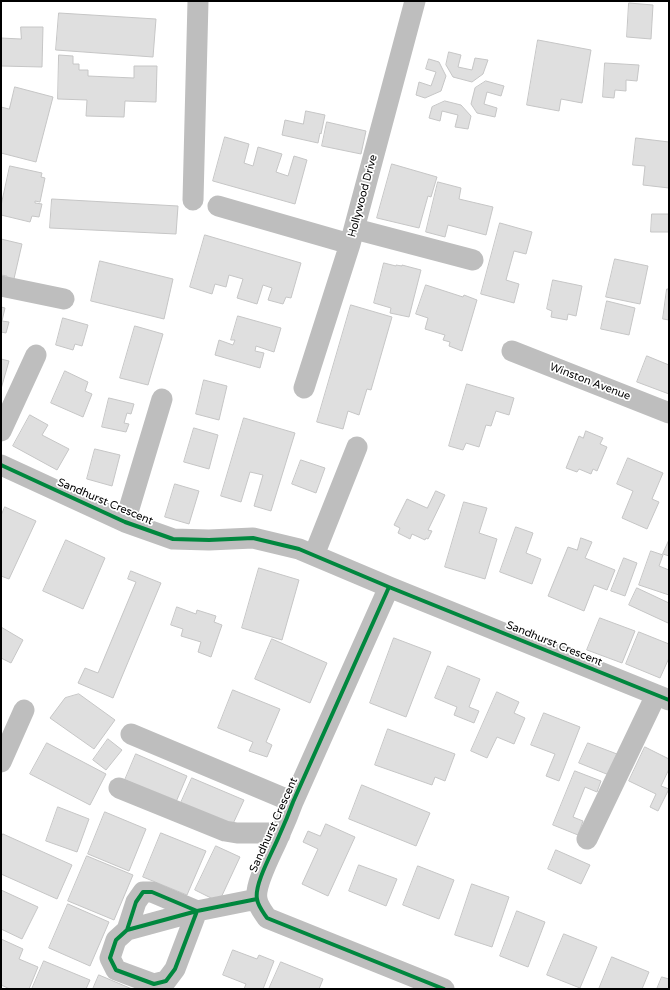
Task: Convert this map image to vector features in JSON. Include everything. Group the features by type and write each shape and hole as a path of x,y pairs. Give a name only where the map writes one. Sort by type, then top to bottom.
{"street":[{"path":"193,200 198,1"},
{"name":"Hollywood Drive","path":"304,388 352,237 415,1"},
{"path":"218,206 352,237 473,260"},
{"path":"1,286 64,299"},
{"name":"Winston Avenue","path":"512,351 669,412"},
{"path":"1,431 36,356"},
{"path":"125,522 162,399"},
{"path":"314,555 357,448"},
{"name":"Sandhurst Crescent","path":"1,465 125,522 173,539 210,540 253,538 298,549 662,697"},
{"name":"Sandhurst Crescent","path":"257,899 256,890 259,881 389,587"},
{"path":"588,839 662,697"},
{"path":"1,762 24,710"},
{"path":"131,734 293,802"},
{"path":"119,788 224,831 280,835"},
{"path":"127,930 136,902 144,892 152,892 197,911"},
{"path":"197,911 175,969 166,982 154,984 116,970 110,958 116,940 127,930 197,911 257,899 267,918 444,989"}],"building":[{"path":"629,3 653,5 651,39 627,37"},
{"path":"59,13 156,19 153,57 56,50"},
{"path":"21,27 43,27 42,67 1,66 1,38 21,39"},
{"path":"538,40 591,50 582,103 561,99 559,111 527,105"},
{"path":"449,52 461,55 458,67 472,70 475,58 488,60 483,74 472,82 453,77 446,65"},
{"path":"59,55 73,56 73,64 79,64 79,70 88,70 88,76 134,78 134,66 157,66 156,102 125,101 124,117 86,116 87,100 58,99"},
{"path":"429,59 439,62 446,76 441,91 425,98 416,95 419,82 431,86 436,72 426,69"},
{"path":"605,63 639,65 637,81 626,80 626,91 615,90 614,98 603,97"},
{"path":"486,81 504,86 501,96 487,92 484,104 497,108 495,117 477,113 471,104 475,88"},
{"path":"15,87 53,97 36,162 1,153 1,107 9,109"},
{"path":"445,101 461,105 471,116 468,129 455,127 458,115 442,111 440,121 429,118 432,107"},
{"path":"306,111 325,115 318,143 282,135 285,120 303,124"},
{"path":"327,122 366,131 361,154 322,146"},
{"path":"225,137 249,144 244,163 253,166 258,147 282,154 276,172 288,176 294,156 307,160 295,204 213,181"},
{"path":"636,138 669,142 669,188 643,185 645,166 633,165"},
{"path":"392,164 437,177 431,197 428,196 419,228 377,218"},
{"path":"10,166 42,173 41,177 45,178 40,202 35,201 35,203 42,204 39,217 32,216 30,222 1,215 1,206"},
{"path":"438,182 461,188 459,199 493,207 486,235 448,225 445,237 426,232"},
{"path":"52,199 178,206 176,234 50,228"},
{"path":"652,214 669,214 669,232 651,232"},
{"path":"500,223 532,232 526,254 514,251 506,280 519,284 514,303 481,294"},
{"path":"205,235 301,263 291,298 286,297 283,304 268,300 272,288 263,285 257,304 237,298 243,279 229,275 226,287 215,284 212,294 190,287"},
{"path":"1,239 22,244 13,283 6,281 7,276 1,275"},
{"path":"615,259 648,266 640,304 606,297"},
{"path":"100,261 173,279 164,319 91,301"},
{"path":"384,263 396,266 402,265 421,270 409,317 390,313 391,308 374,303"},
{"path":"553,280 582,286 576,316 568,314 567,320 551,317 552,311 547,309"},
{"path":"426,285 477,300 462,351 449,346 450,342 443,340 445,335 425,329 428,318 416,314"},
{"path":"667,289 669,289 669,320 663,319"},
{"path":"607,301 635,308 629,335 601,329"},
{"path":"351,305 392,317 371,390 367,389 359,415 348,411 343,429 317,422"},
{"path":"1,307 5,308 2,321 9,322 6,333 1,332"},
{"path":"238,316 281,328 274,352 256,346 255,351 264,353 260,368 215,355 219,340 233,345 235,340 231,340"},
{"path":"63,318 88,325 82,346 75,344 73,350 56,345"},
{"path":"135,326 163,334 148,385 120,378"},
{"path":"647,356 669,365 669,394 637,382"},
{"path":"1,359 9,361 1,389"},
{"path":"65,371 88,382 85,391 92,394 83,417 51,403"},
{"path":"204,380 227,386 219,420 196,414"},
{"path":"467,384 514,398 509,415 496,411 491,426 486,425 479,447 466,443 463,450 449,446"},
{"path":"109,398 134,404 131,414 127,413 124,423 129,424 126,432 102,427"},
{"path":"30,415 48,425 42,435 69,449 57,470 13,446"},
{"path":"244,418 295,433 271,511 254,506 263,475 250,472 241,502 221,496"},
{"path":"194,428 218,435 209,469 184,462"},
{"path":"586,431 603,438 600,444 607,447 597,471 593,469 591,474 579,469 577,472 566,468 579,436 583,438"},
{"path":"95,449 120,455 112,486 87,479"},
{"path":"628,458 663,473 652,499 659,502 647,529 622,518 633,491 617,484"},
{"path":"301,460 325,468 316,493 292,484"},
{"path":"175,484 199,491 189,524 165,517"},
{"path":"436,491 445,495 428,530 432,531 428,539 426,538 425,540 412,534 410,539 398,533 400,528 394,525 407,499 427,508"},
{"path":"464,502 487,508 479,533 497,539 485,579 445,567"},
{"path":"5,507 36,521 9,579 1,576 1,516"},
{"path":"516,527 533,533 526,553 541,559 532,584 500,572"},
{"path":"581,538 592,542 585,558 615,570 607,590 594,585 584,611 548,596 568,547 577,550"},
{"path":"66,540 105,558 83,609 43,591"},
{"path":"669,540 669,556 663,554"},
{"path":"651,551 663,555 659,566 669,570 669,595 639,585"},
{"path":"624,558 637,563 625,596 611,591"},
{"path":"259,568 299,580 282,640 242,628"},
{"path":"131,571 161,583 113,698 78,683 85,668 98,673 136,582 128,579"},
{"path":"637,588 669,603 668,623 629,605"},
{"path":"177,607 196,614 197,610 216,616 214,622 222,625 211,657 198,652 201,642 181,636 183,629 171,625"},
{"path":"600,618 635,631 622,663 587,650"},
{"path":"1,627 23,640 11,663 1,658"},
{"path":"639,632 669,644 669,658 660,678 626,664"},
{"path":"394,638 431,652 406,717 370,703"},
{"path":"272,639 327,663 310,703 255,679"},
{"path":"448,666 480,679 469,707 479,711 474,723 454,715 457,707 435,698"},
{"path":"233,690 280,709 266,742 272,745 267,757 249,751 253,742 218,728"},
{"path":"497,692 519,702 514,713 525,718 514,744 497,737 487,758 471,751"},
{"path":"79,694 115,720 94,749 50,718 65,698"},
{"path":"544,713 580,727 559,781 546,776 555,754 531,745"},
{"path":"388,729 455,754 445,781 435,777 432,785 375,765"},
{"path":"108,739 122,750 106,770 93,760"},
{"path":"47,743 106,774 90,805 30,774"},
{"path":"588,743 617,754 609,775 579,763"},
{"path":"645,747 669,759 669,769 661,786 669,789 658,811 650,807 656,794 629,781"},
{"path":"136,754 187,776 176,802 125,780"},
{"path":"575,771 601,781 597,792 585,787 573,817 583,821 578,835 553,825"},
{"path":"192,778 244,800 232,826 180,805"},
{"path":"362,785 430,813 416,846 349,819"},
{"path":"58,807 89,819 77,852 46,841"},
{"path":"105,812 146,829 129,871 88,854"},
{"path":"326,824 355,837 328,896 302,884 318,849 303,842 308,831 320,836"},
{"path":"161,833 206,851 187,895 143,877"},
{"path":"3,834 72,865 57,899 1,874 1,839"},
{"path":"216,846 240,857 219,902 195,890"},
{"path":"556,850 590,865 581,884 548,869"},
{"path":"87,856 133,875 114,920 68,901"},
{"path":"359,865 397,879 386,906 349,891"},
{"path":"418,866 454,880 439,919 403,905"},
{"path":"472,884 509,897 492,947 455,935"},
{"path":"1,890 38,907 22,939 1,929"},
{"path":"68,904 109,922 90,966 49,948"},
{"path":"517,911 545,922 528,967 500,956"},
{"path":"564,934 597,947 580,988 547,975"},
{"path":"1,939 23,949 19,959 38,967 29,989 10,989 1,985"},
{"path":"233,950 257,959 259,955 274,961 263,989 244,989 246,984 223,975"},
{"path":"612,957 649,972 642,989 599,989"},
{"path":"44,961 90,980 86,989 32,989"},
{"path":"281,962 323,979 319,989 269,989"},
{"path":"99,975 132,989 93,989"},
{"path":"662,977 669,979 669,989 657,989"}],"cycle path":[{"path":"1,465 125,522 173,539 209,540 253,538 299,549 669,700"},
{"path":"389,587 261,876 258,885 257,899 267,918 444,989"},
{"path":"127,930 136,902 143,892 152,892 197,911 175,969 166,981 154,984 116,970 110,958 116,940 127,930 197,911 257,899"}]}
